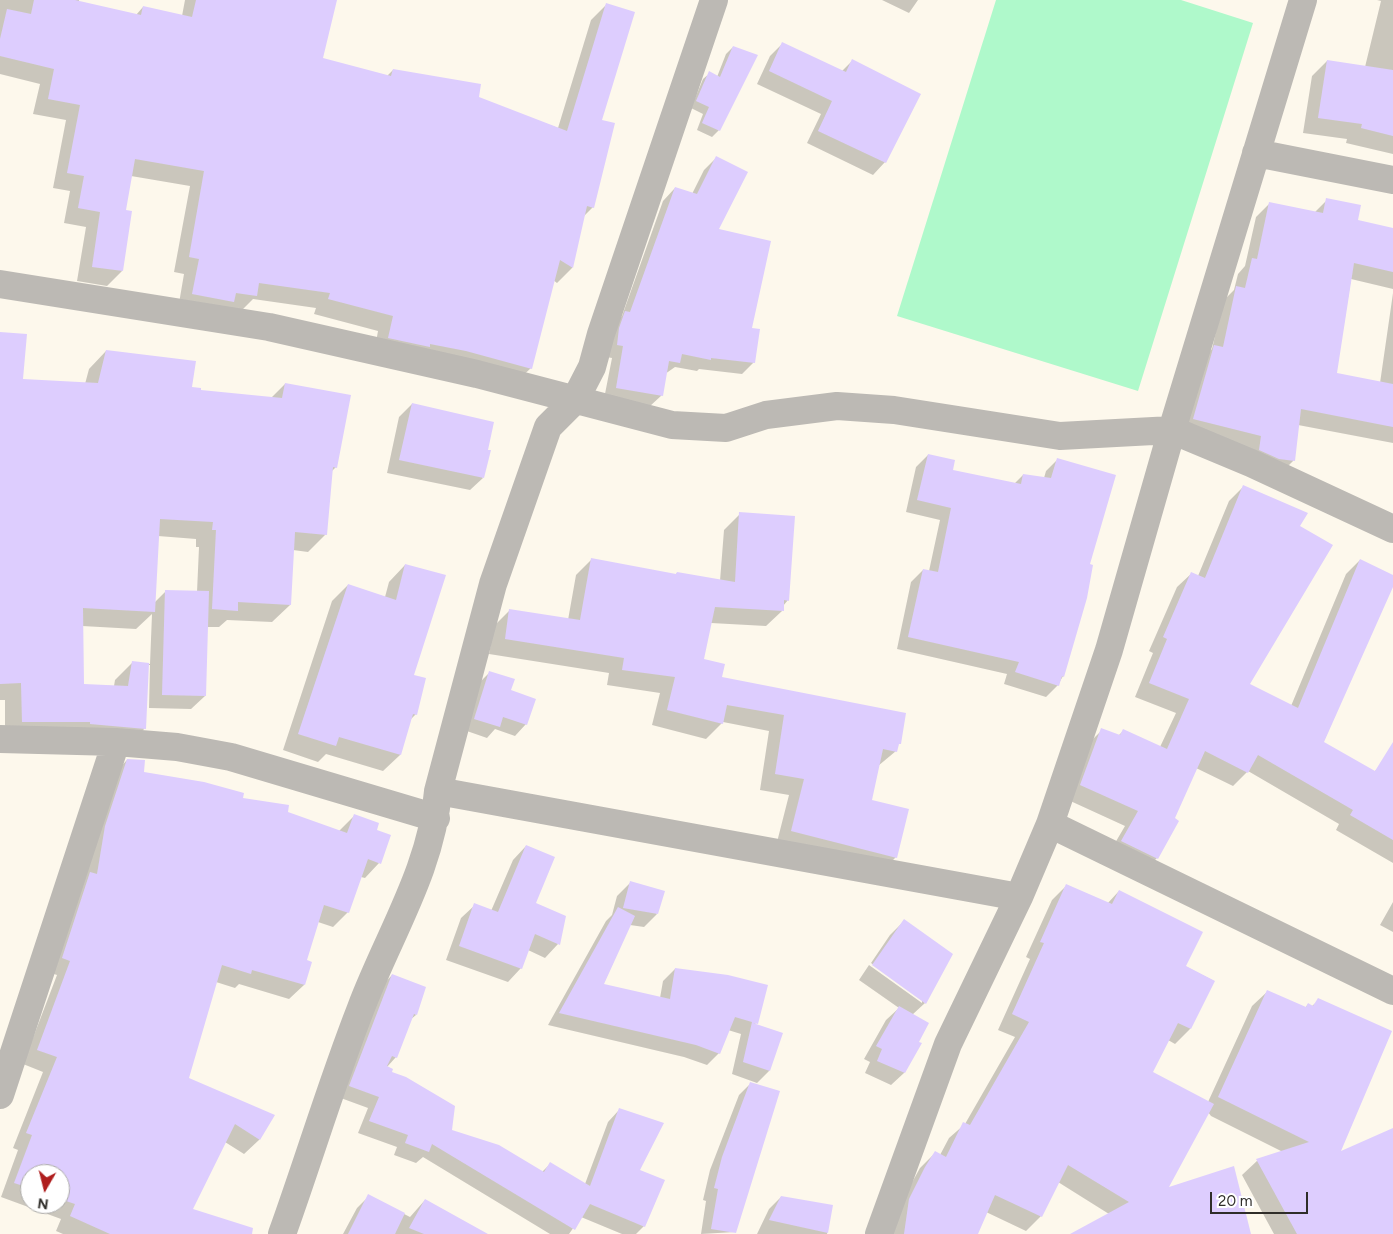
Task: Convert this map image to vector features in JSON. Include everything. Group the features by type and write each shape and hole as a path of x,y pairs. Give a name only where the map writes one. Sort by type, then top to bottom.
{"street":[{"path":"282,1234 361,1007 421,869 436,818 438,791 496,575 548,427 575,400 592,367 601,334 714,0"},
{"path":"879,1234 948,1044 1019,897 1050,824 1109,650 1172,430 1303,0"},
{"path":"1256,154 1393,180"},
{"path":"0,284 270,327 476,374 681,426 726,428 766,415 837,406 894,410 1060,436 1172,430 1251,463 1393,529"},
{"path":"0,739 116,742 177,747 231,757 436,818"},
{"path":"0,1095 116,742"},
{"path":"438,791 1019,897"},
{"path":"1050,824 1393,991"}],"green space":[{"path":"996,0 1181,0 1253,23 1138,391 897,316"}],"building":[{"path":"34,0 75,0 141,15 143,6 192,17 196,0 337,0 323,58 391,76 393,69 481,84 479,97 567,131 606,3 635,12 602,120 615,123 594,208 587,206 573,268 560,260 532,369 466,351 430,344 430,347 388,338 393,316 328,299 330,293 259,283 257,296 236,293 234,302 192,294 199,259 189,257 204,171 135,159 126,210 132,211 123,271 92,267 100,212 78,208 84,176 67,173 80,105 48,99 54,69 0,56 0,39 7,9 31,14"},
{"path":"782,42 846,72 852,59 921,94 886,163 818,131 832,101 769,71"},
{"path":"733,46 758,55 720,131 702,123 709,107 696,101 709,71 720,77"},
{"path":"1327,60 1393,70 1393,136 1361,128 1362,124 1318,118"},
{"path":"716,156 748,172 719,229 771,241 752,328 760,329 755,363 711,358 711,360 682,354 680,363 669,361 663,396 616,388 623,346 617,345 619,328 625,311 630,312 675,187 697,194"},
{"path":"1326,198 1361,205 1358,220 1393,228 1393,272 1354,263 1337,373 1393,384 1393,427 1301,409 1295,461 1279,459 1259,450 1261,436 1193,419 1214,345 1223,347 1236,286 1245,288 1252,258 1257,259 1269,202 1323,213"},
{"path":"0,332 27,334 23,379 98,383 106,350 196,361 192,387 201,388 201,390 282,398 285,383 351,395 337,468 333,467 327,535 295,532 291,605 238,602 238,611 212,609 216,530 212,530 213,522 160,519 155,612 83,608 84,684 128,686 132,661 149,663 146,729 90,724 90,722 22,722 21,683 0,684"},
{"path":"412,403 494,422 488,450 491,450 484,478 399,460"},
{"path":"928,454 955,460 953,470 1021,484 1023,474 1051,478 1057,458 1116,475 1090,564 1093,565 1087,598 1064,677 1062,676 1059,686 1015,672 1019,662 908,637 923,569 938,572 951,508 917,500"},
{"path":"1243,485 1308,513 1300,526 1333,545 1250,684 1298,708 1360,559 1393,575 1393,587 1324,742 1375,771 1393,742 1393,840 1350,815 1353,810 1258,755 1248,773 1205,751 1175,818 1179,821 1158,859 1121,841 1138,811 1080,785 1101,728 1120,735 1123,729 1167,749 1189,699 1149,683 1167,639 1163,637 1191,572 1205,578"},
{"path":"739,512 795,516 789,601 784,600 784,611 715,607 704,659 725,664 722,677 906,713 901,744 899,744 897,752 883,749 872,800 909,809 897,858 791,831 804,779 775,774 784,715 727,705 723,724 667,710 675,677 622,670 624,658 505,639 509,609 580,620 591,558 676,574 677,572 735,582"},
{"path":"405,564 446,575 414,675 426,678 417,715 413,714 401,755 339,737 336,746 298,734 348,584 396,600"},
{"path":"165,590 209,591 206,696 162,695"},
{"path":"489,671 515,679 511,690 536,699 527,725 503,717 500,727 474,719"},
{"path":"127,759 145,760 144,772 204,782 244,793 243,798 289,805 288,812 347,833 354,814 379,823 377,830 391,835 381,864 368,859 349,913 324,905 307,960 312,962 305,985 252,970 251,974 222,965 189,1078 275,1115 260,1140 235,1124 193,1209 253,1228 252,1234 110,1234 70,1216 75,1204 70,1202 70,1164 21,1164 32,1135 26,1133 57,1057 37,1050 70,961 62,958 90,872 97,874 105,826"},
{"path":"526,845 555,857 536,903 566,916 560,945 535,934 522,969 459,946 474,903 498,912"},
{"path":"630,881 665,891 658,914 623,908"},
{"path":"1066,884 1112,904 1119,890 1203,932 1186,966 1215,981 1191,1029 1178,1023 1153,1072 1214,1104 1169,1187 1234,1166 1251,1234 1070,1234 1129,1202 1068,1165 1042,1217 995,1195 978,1234 904,1234 909,1199 925,1167 935,1151 946,1157 963,1122 970,1125 1029,1022 1012,1014 1044,943 1040,942"},
{"path":"618,907 635,916 604,984 670,999 675,968 728,975 768,985 758,1024 753,1023 783,1033 770,1071 743,1062 752,1022 735,1017 720,1054 696,1045 559,1013"},
{"path":"904,919 953,954 926,1004 872,965"},
{"path":"392,974 426,987 417,1015 414,1014 397,1058 392,1056 387,1066 393,1069 392,1072 406,1077 455,1106 452,1130 499,1145 544,1172 550,1162 590,1186 619,1108 664,1123 640,1170 665,1180 645,1227 590,1204 575,1230 432,1144 429,1152 405,1143 408,1135 369,1121 379,1097 349,1086"},
{"path":"1267,990 1306,1007 1308,1003 1313,1006 1318,998 1392,1031 1341,1151 1393,1128 1393,1234 1297,1234 1256,1159 1309,1142 1218,1097"},
{"path":"899,1006 929,1023 919,1042 922,1043 905,1073 877,1061 882,1049 876,1046"},
{"path":"750,1082 780,1091 736,1233 711,1229 718,1189 714,1188 722,1157"},
{"path":"20,1167 20,1185 14,1183"},
{"path":"368,1194 405,1213 395,1234 348,1234"},
{"path":"781,1196 833,1205 828,1233 769,1220"},
{"path":"425,1199 488,1234 424,1234 409,1228"}]}
